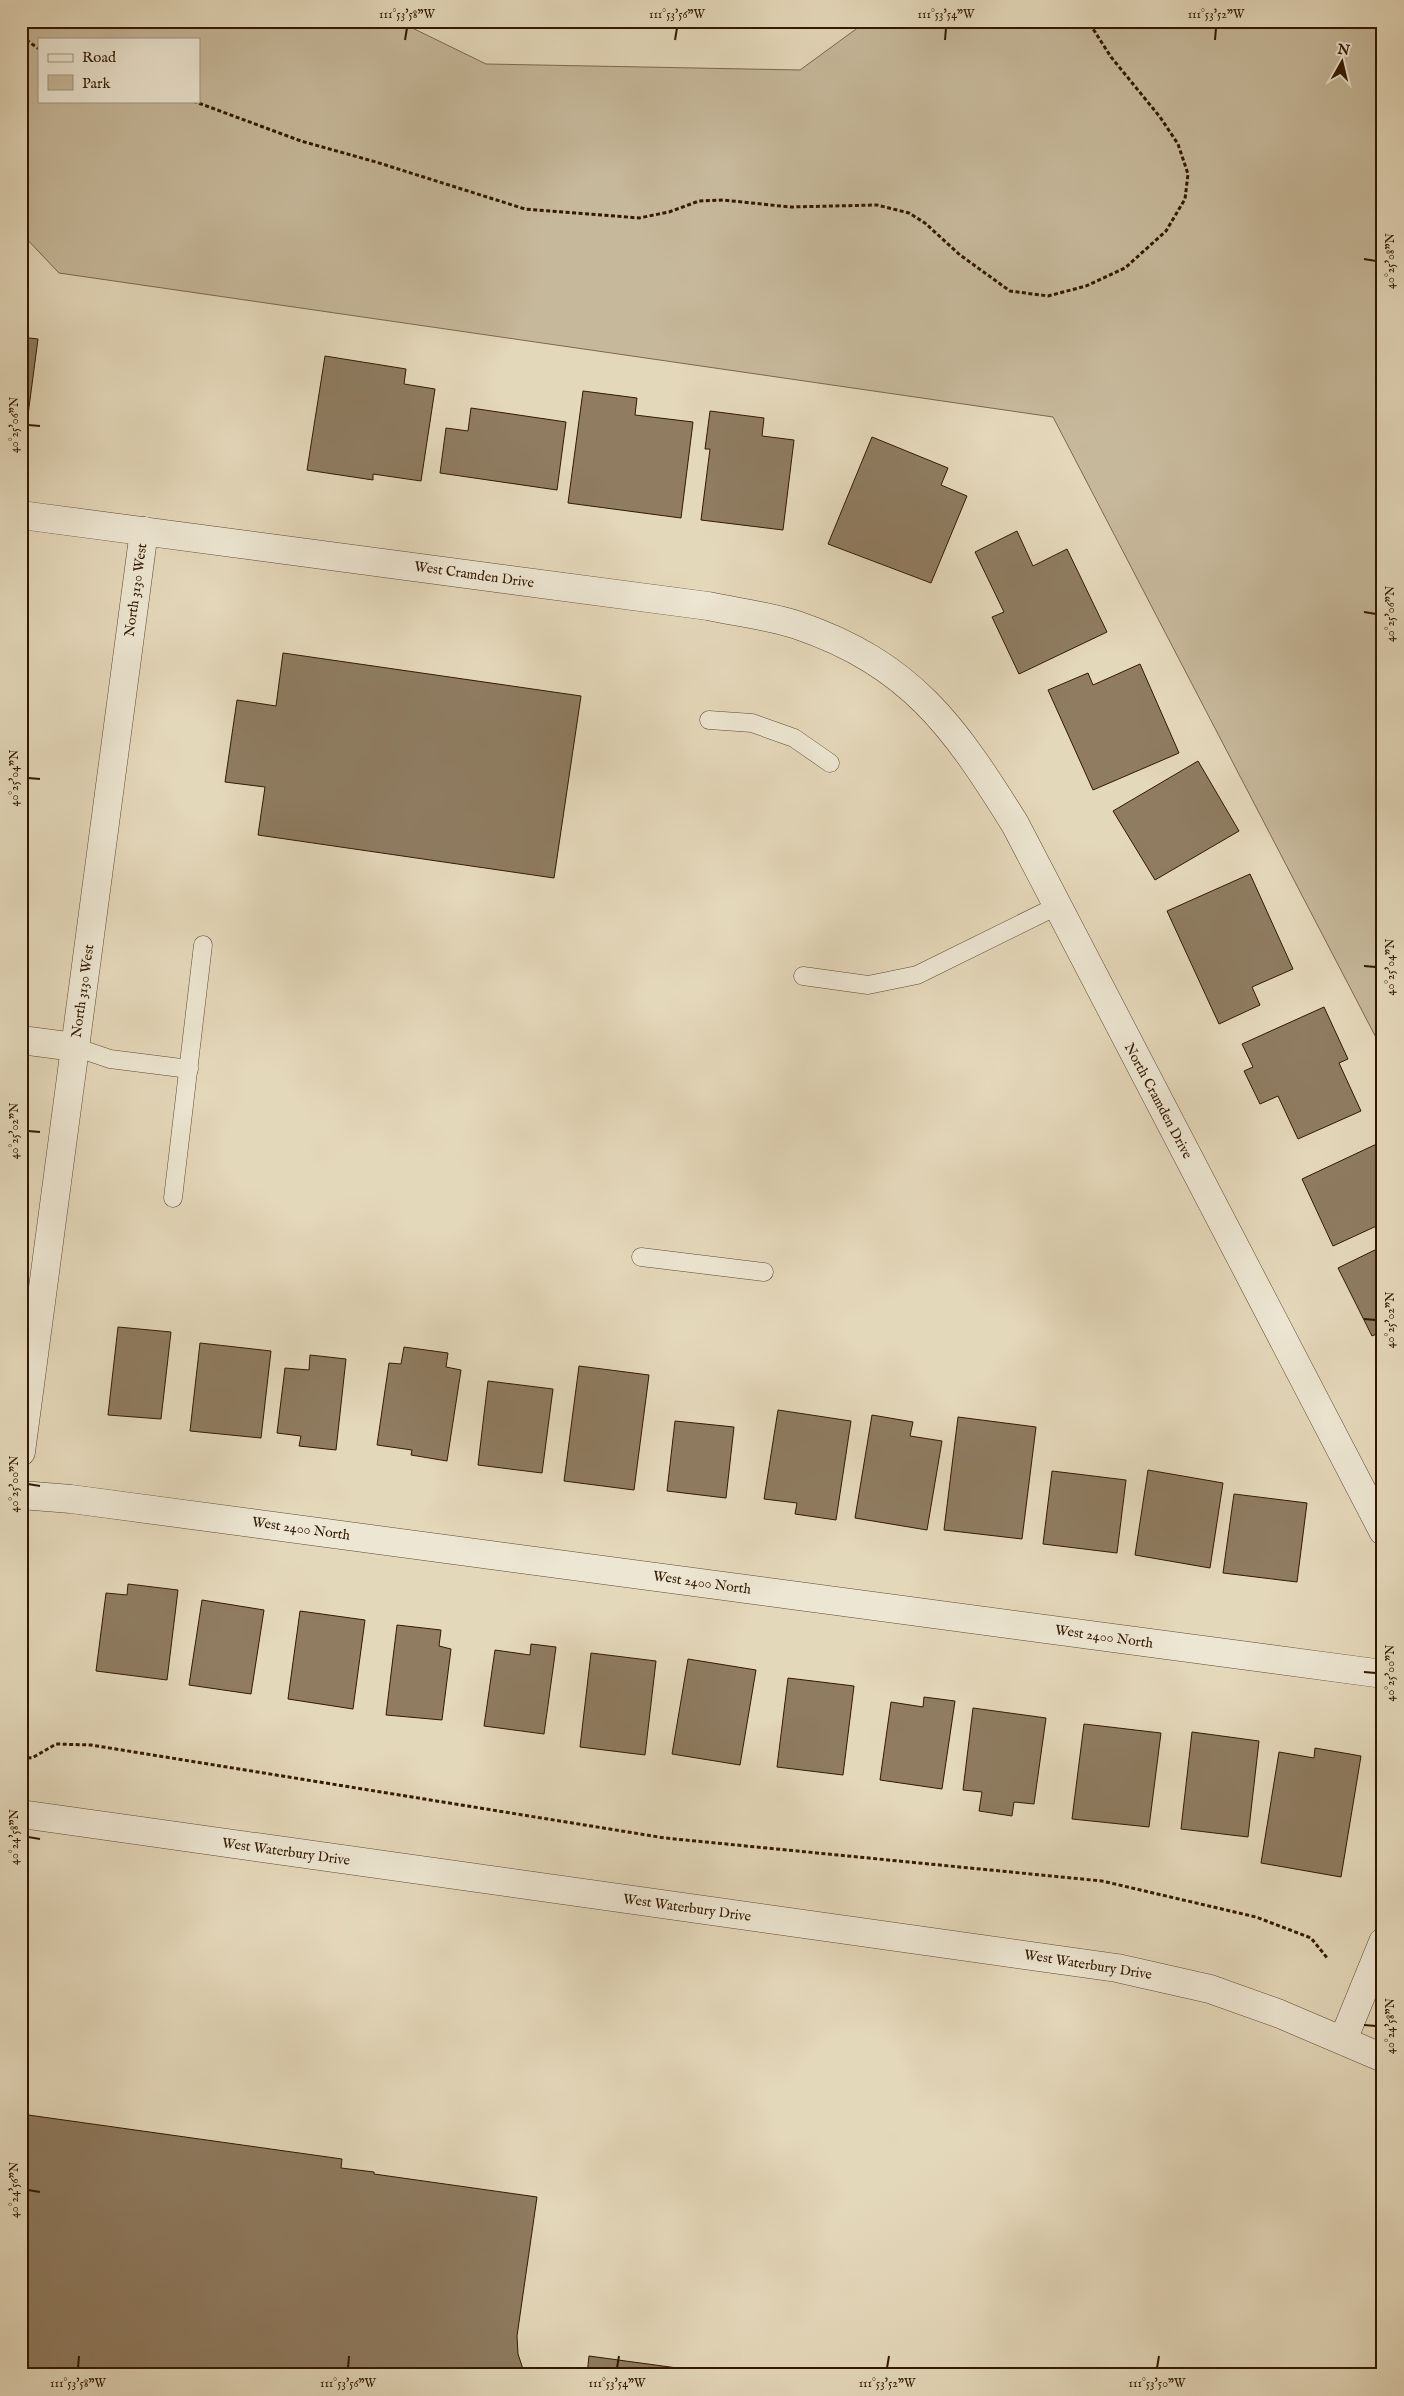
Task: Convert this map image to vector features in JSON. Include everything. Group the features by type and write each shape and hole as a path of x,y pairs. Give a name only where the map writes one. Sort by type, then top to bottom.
{"street":[{"name":"West Cramden Drive","path":"21,515 708,606 796,625 859,650 910,686"},
{"name":"North 3130 West","path":"21,1452 144,531"},
{"name":"North Cramden Drive","path":"910,686 943,719 974,759 1015,824 1383,1531"},
{"path":"21,1040 75,1047"},
{"name":"West 2400 North","path":"21,1495 72,1499 1383,1674"},
{"name":"West Waterbury Drive","path":"21,1814 1117,1968 1210,1988 1280,2014 1383,2058"},
{"path":"1343,2040 1383,1942"}],"lane":[{"path":"709,720 752,723 794,738 830,763"},
{"path":"803,976 868,985 917,975 1057,906"},
{"path":"173,1198 203,944"},
{"path":"75,1047 110,1059 189,1069"},
{"path":"641,1257 764,1272"}],"path":[{"path":"196,102 301,141 376,162 525,209 639,218 668,212 699,201 723,200 790,207 876,205 909,213 925,223 960,255 1010,292 1048,296 1086,286 1124,268 1166,231 1185,199 1188,174 1178,144 1160,117 1111,57 1088,21"},
{"path":"21,36 38,48"},
{"path":"21,1757 32,1758 56,1744 91,1745 665,1838 1102,1881 1256,1918 1310,1938 1328,1959"}],"green space":[{"path":"21,21 398,21 486,64 800,70 867,21 1383,21 1383,1051 1053,417 59,273 21,233"}],"building":[{"path":"21,337 38,339 26,430 21,429"},
{"path":"325,356 406,369 404,384 435,389 421,481 373,474 373,480 307,470"},
{"path":"583,391 637,398 635,415 693,422 681,518 568,503"},
{"path":"471,408 566,422 557,490 440,473 446,428 468,431"},
{"path":"710,411 764,418 762,436 794,440 783,530 701,520 710,449 705,449"},
{"path":"872,437 948,468 941,485 967,496 931,583 828,544"},
{"path":"1017,531 1033,566 1067,549 1107,632 1019,674 992,617 1004,612 975,552"},
{"path":"283,653 581,696 554,878 258,835 265,787 225,782 237,700 276,706"},
{"path":"1140,664 1179,753 1093,790 1048,690 1088,673 1093,685"},
{"path":"1198,761 1239,831 1155,880 1113,811"},
{"path":"1250,874 1293,969 1252,987 1260,1005 1219,1024 1167,911"},
{"path":"1324,1007 1348,1059 1339,1063 1361,1111 1298,1139 1278,1096 1260,1104 1244,1071 1253,1067 1242,1044"},
{"path":"1383,1141 1383,1223 1333,1246 1302,1179"},
{"path":"1383,1246 1383,1331 1372,1336 1338,1268"},
{"path":"118,1327 171,1332 161,1419 108,1415"},
{"path":"200,1343 271,1351 261,1438 190,1431"},
{"path":"404,1347 448,1353 446,1367 461,1370 447,1461 411,1455 412,1450 377,1445 389,1363 401,1364"},
{"path":"310,1355 346,1359 336,1450 299,1446 301,1436 277,1433 285,1368 309,1370"},
{"path":"579,1366 649,1375 634,1490 564,1481"},
{"path":"488,1381 553,1389 542,1473 478,1465"},
{"path":"778,1410 851,1421 836,1520 795,1514 797,1503 764,1499"},
{"path":"872,1415 913,1422 910,1436 942,1441 927,1530 855,1518"},
{"path":"958,1417 1036,1427 1022,1539 944,1530"},
{"path":"675,1421 734,1427 726,1498 667,1491"},
{"path":"1148,1470 1223,1483 1210,1568 1135,1555"},
{"path":"1052,1471 1126,1480 1117,1553 1043,1544"},
{"path":"1234,1494 1307,1503 1297,1582 1223,1573"},
{"path":"128,1584 178,1590 167,1680 96,1671 106,1593 127,1595"},
{"path":"202,1600 264,1610 251,1694 189,1685"},
{"path":"300,1611 365,1620 353,1709 288,1699"},
{"path":"397,1625 441,1630 439,1646 451,1649 442,1720 386,1715"},
{"path":"531,1644 556,1647 544,1734 484,1726 495,1650 530,1655"},
{"path":"591,1653 656,1661 645,1755 580,1747"},
{"path":"688,1659 756,1670 740,1765 672,1754"},
{"path":"788,1678 854,1686 843,1775 777,1767"},
{"path":"924,1697 955,1701 942,1789 880,1780 891,1702 923,1707"},
{"path":"973,1708 1046,1718 1034,1804 1014,1802 1012,1816 979,1811 982,1792 963,1790"},
{"path":"1084,1724 1161,1733 1149,1827 1072,1819"},
{"path":"1192,1732 1259,1741 1248,1837 1181,1829"},
{"path":"1315,1748 1361,1756 1341,1877 1261,1863 1279,1752 1314,1758"},
{"path":"21,2114 342,2159 341,2168 537,2197 517,2336 518,2354 525,2375 21,2375"},
{"path":"589,2356 714,2373 714,2375 587,2375"}]}
